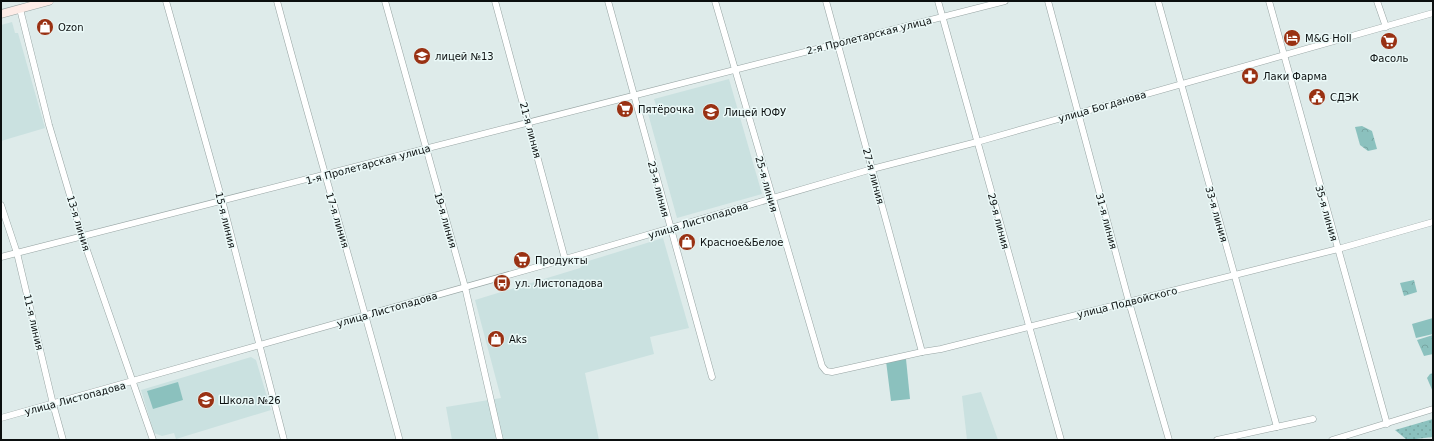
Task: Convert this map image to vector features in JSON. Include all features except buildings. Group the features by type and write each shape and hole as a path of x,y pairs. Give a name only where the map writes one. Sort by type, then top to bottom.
{"main road":[{"path":"1,14 19,5 48,1"}],"street":[{"name":"15-я линия","path":"166,1 222,200 284,440"},
{"name":"17-я линия","path":"277,1 324,176 366,315 399,438"},
{"name":"19-я линия","path":"385,1 465,287 500,440"},
{"name":"21-я линия","path":"495,1 566,259"},
{"name":"23-я линия","path":"608,1 712,377"},
{"name":"25-я линия","path":"715,1 771,198 822,366"},
{"name":"27-я линия","path":"826,1 922,352"},
{"name":"29-я линия","path":"938,1 1061,440"},
{"name":"2-я Пролетарская улица","path":"734,69 1005,1"},
{"name":"31-я линия","path":"1048,1 1129,302 1170,440"},
{"name":"33-я линия","path":"1158,1 1276,427"},
{"name":"35-я линия","path":"1269,1 1387,424"},
{"path":"1377,1 1386,26"},
{"name":"13-я линия","path":"19,5 49,125 82,236 153,440"},
{"name":"улица Богданова","path":"771,198 872,169 977,142 1078,112 1433,13"},
{"name":"1-я Пролетарская улица","path":"1,257 222,200 324,176 734,69"},
{"name":"улица Листопадова","path":"1,418 566,259 771,198"},
{"name":"11-я линия","path":"1,205 17,253 63,440"},
{"name":"улица Подвойского","path":"822,366 826,371 832,372 941,349 1338,249 1433,222"},
{"path":"1332,440 1433,409"},
{"path":"1217,440 1313,419"}],"shaded area":[{"path":"12,22 15,33 18,33 45,128 1,141 1,25"},
{"path":"729,79 762,194 677,218 647,110 657,108 654,99"},
{"path":"663,238 689,328 650,337 654,354 585,373 599,440 452,440 446,407 501,398 475,300 580,268 585,262"},
{"name":"Школа №26","path":"251,357 256,360 271,410 176,439 174,433 162,436 154,433 141,390"},
{"path":"981,392 998,440 967,440 962,396"}],"green space":[{"path":"1362,126 1372,131 1377,149 1368,151 1360,145 1355,127"},
{"path":"1414,280 1417,292 1404,296 1400,283"},
{"path":"1433,318 1433,334 1416,338 1412,324"},
{"path":"1433,335 1433,354 1424,356 1417,340"},
{"path":"906,359 910,399 891,401 886,361"},
{"path":"1433,373 1433,392 1427,378"},
{"path":"178,382 183,400 153,409 147,391"},
{"path":"1433,419 1433,437 1407,440 1395,430"}],"place":[{"name":"Ozon","path":"45,27"},
{"name":"M&G Holl","path":"1292,38"},
{"name":"Фасоль","path":"1389,41"},
{"name":"лицей №13","path":"422,56"},
{"name":"Лаки Фарма","path":"1250,76"},
{"name":"СДЭК","path":"1317,97"},
{"name":"Пятёрочка","path":"625,109"},
{"name":"Лицей ЮФУ","path":"711,112"},
{"name":"Красное&Белое","path":"687,242"},
{"name":"Продукты","path":"522,260"},
{"name":"ул. Листопадова","path":"502,283"},
{"name":"Aks","path":"496,339"},
{"name":"Школа №26","path":"206,400"}]}
